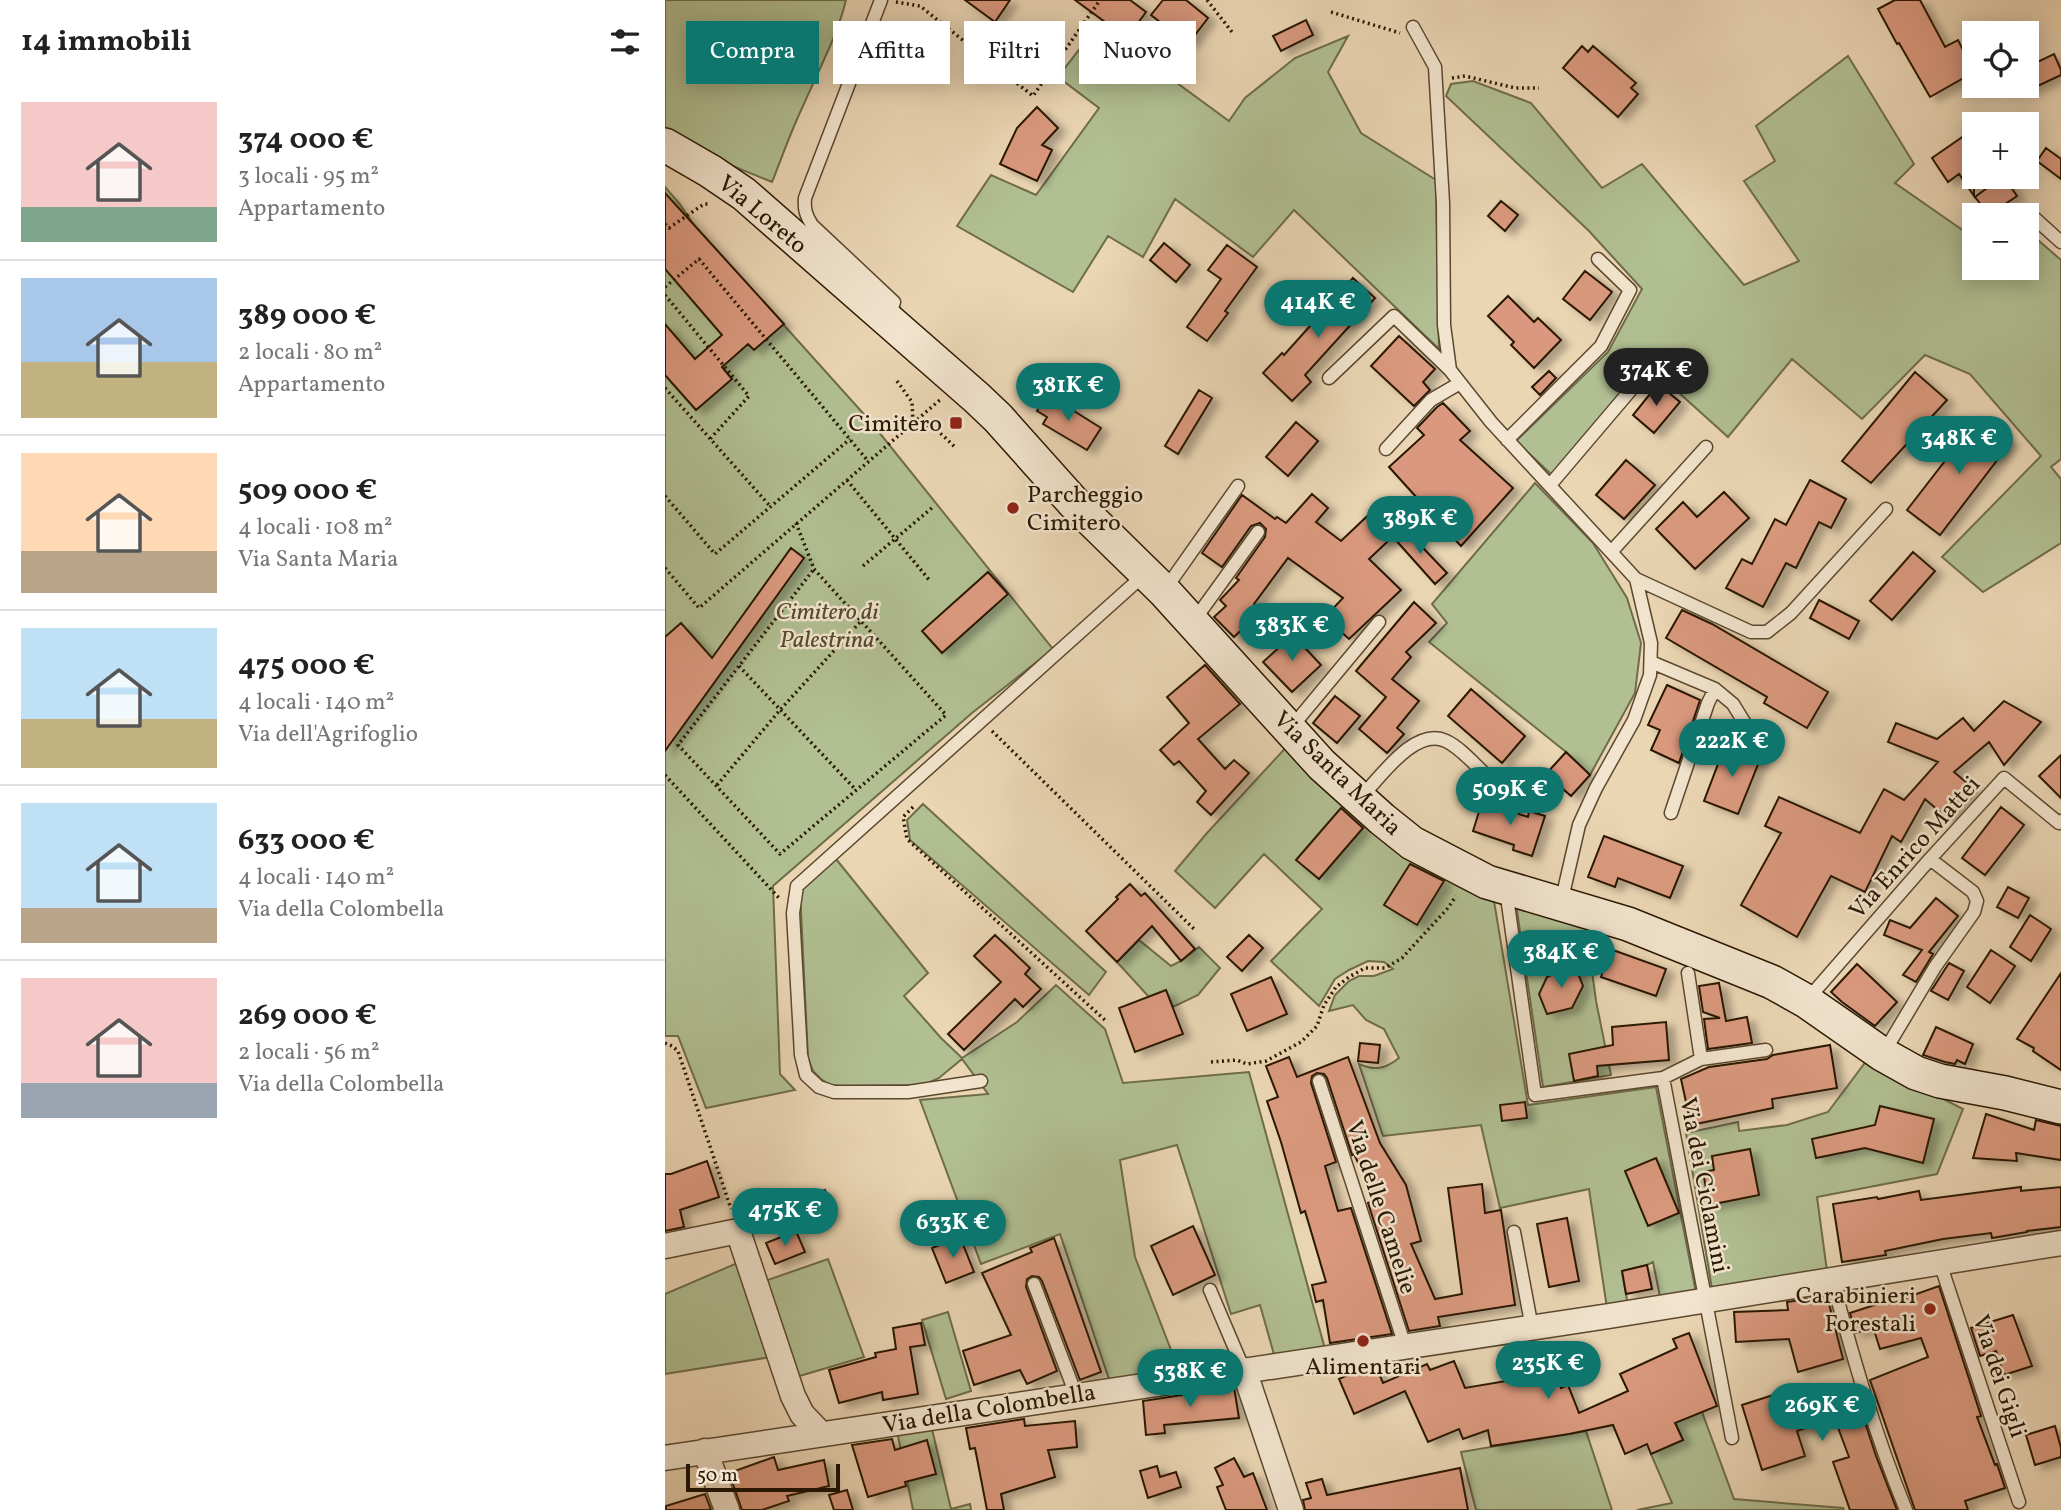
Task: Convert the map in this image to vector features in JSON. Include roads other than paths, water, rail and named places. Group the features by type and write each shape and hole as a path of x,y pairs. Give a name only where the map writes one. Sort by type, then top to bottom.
{"street":[{"name":"Via Loreto","path":"665,145 744,194 855,292"},
{"name":"Via Santa Maria","path":"855,292 998,418 1074,503 1193,622 1322,765 1412,843 1471,874 1506,888 1644,930 1772,982 1807,1001 1908,1070 1931,1079 2025,1097 2061,1107"},
{"path":"665,1246 738,1231 793,1396 809,1424 821,1434"},
{"name":"Via della Colombella","path":"665,1458 1532,1328 2061,1243"},
{"path":"1244,1370 1291,1510"},
{"path":"705,1451 727,1510"}],"lane":[{"path":"881,0 804,205 812,225 894,302 888,321"},
{"path":"1417,33 1435,67 1443,203 1444,325 1450,370"},
{"path":"2039,222 2061,242"},
{"path":"1507,440 1601,346 1630,290 1598,259"},
{"path":"1329,378 1394,316 1450,370 1507,440 1636,579 1751,632 1767,632 1791,613 1886,509"},
{"path":"1550,485 1646,372"},
{"path":"1385,449 1430,400 1460,383"},
{"path":"1612,551 1706,447"},
{"path":"981,1082 908,1092 834,1092 819,1087 806,1075 801,1055 793,913 797,886 986,718 1155,582 1238,486"},
{"path":"1193,622 1258,532"},
{"path":"1561,903 1579,825 1596,788 1634,720 1650,675 1651,643 1636,579"},
{"path":"1289,730 1379,622"},
{"path":"1650,662 1715,690 1733,704 1752,735"},
{"path":"1671,813 1708,703 1715,690"},
{"path":"1359,799 1406,751 1422,739 1439,738 1447,741 1487,776"},
{"name":"Via Enrico Mattei","path":"1807,1001 2004,778 2059,823 2061,821"},
{"path":"1882,1054 1935,967 1974,912 1977,901 1973,892 1930,859"},
{"name":"Via dei Ciclamini","path":"1506,888 1535,1095 1663,1078 1701,1059 1766,1050"},
{"name":"Via dei Ciclamini","path":"1688,974 1701,1059"},
{"name":"Via dei Ciclamini","path":"1663,1078 1732,1438"},
{"name":"Via delle Camelie","path":"1319,1081 1405,1346"},
{"path":"1514,1232 1532,1328"},
{"name":"Via dei Gigli","path":"1940,1263 2019,1502"},
{"path":"1832,1279 1856,1369 1892,1477 1906,1510"},
{"path":"1034,1284 1076,1395"},
{"path":"1210,1290 1244,1370"}],"place":[{"name":"Cimitero","path":"956,423"},
{"name":"Parcheggio Cimitero","path":"1013,508"},
{"name":"Carabinieri Forestali","path":"1930,1309"},
{"name":"Alimentari","path":"1363,1341"}],"park label":[{"name":"Cimitero di Palestrina","path":"827,625"}]}
